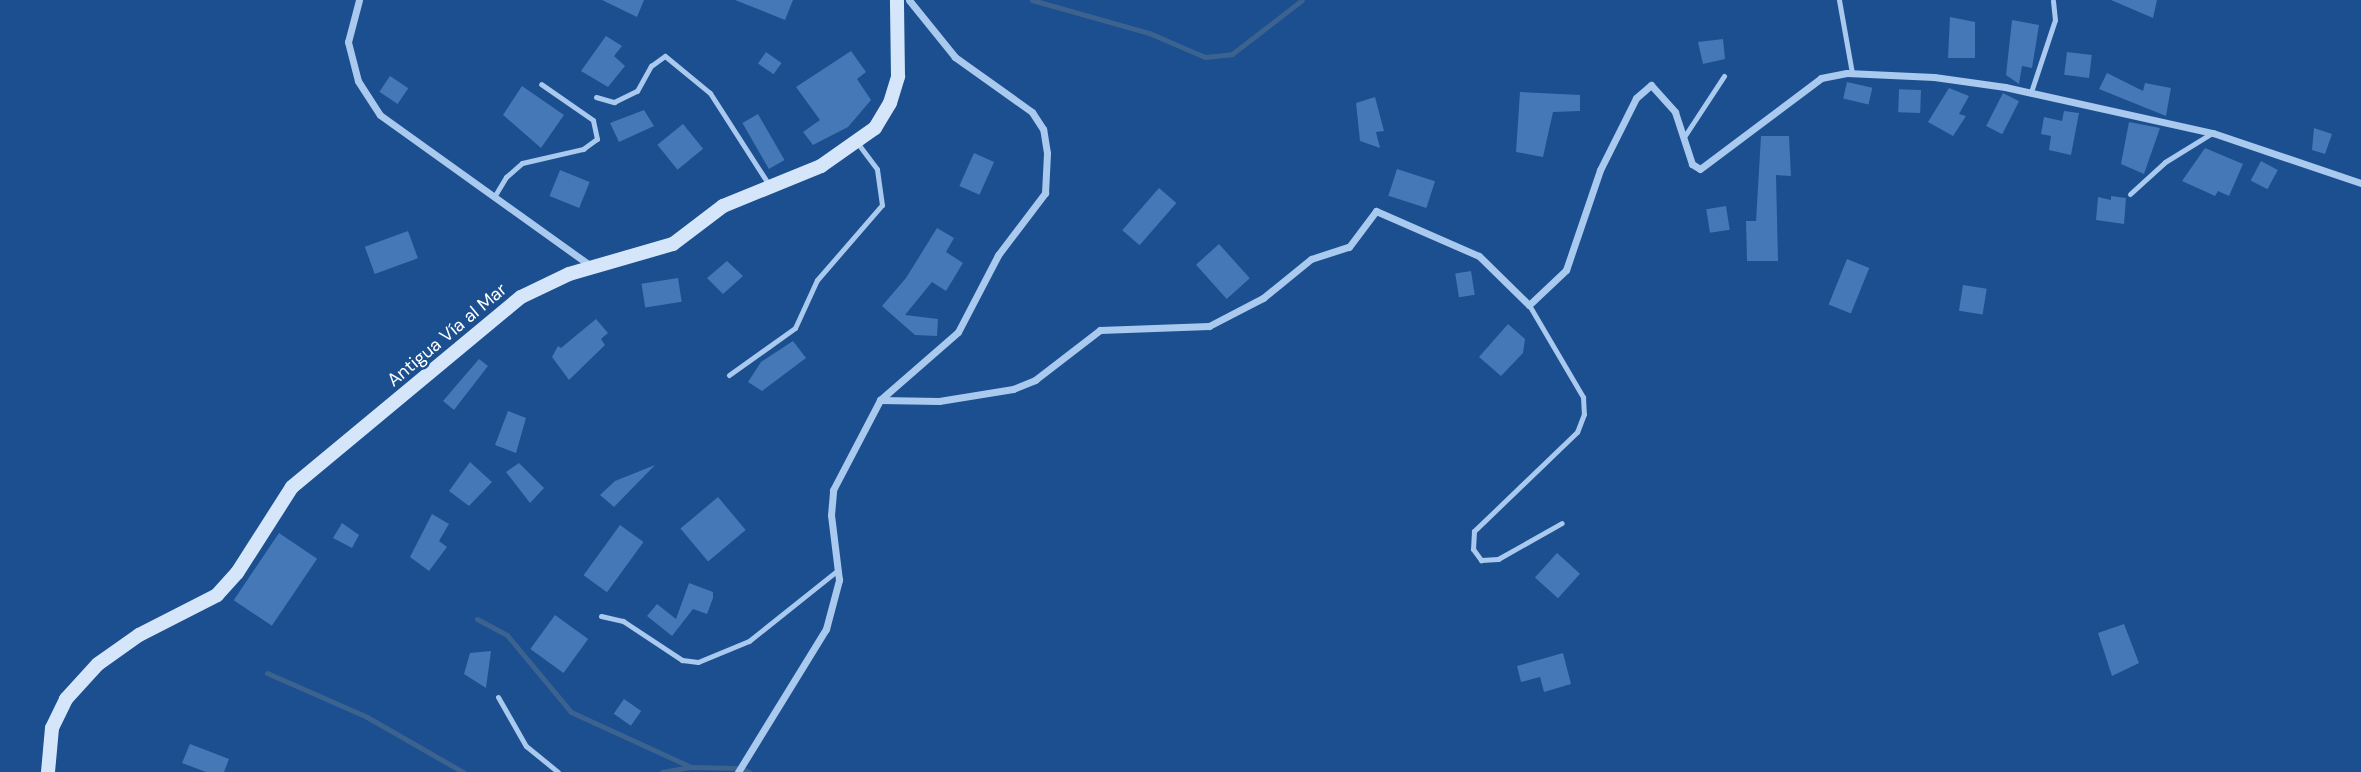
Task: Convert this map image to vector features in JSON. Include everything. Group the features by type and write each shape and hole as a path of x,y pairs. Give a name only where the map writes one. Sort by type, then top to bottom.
{"main road":[{"name":"Antigua Vía al Mar","path":"48,772 52,728 66,699 98,664 139,635 217,595 237,573 292,487 485,325 542,284 673,244 723,206 821,166 875,128 890,103 898,76 897,0"}],"street":[{"path":"359,0 348,42 358,81 380,115 593,268"},
{"path":"738,772 826,629 838,570 831,515 833,491 880,400 958,332 998,255 1045,193 1048,171 1043,129 1032,112 955,57 909,0"},
{"path":"880,400 939,401 1013,389 1035,380 1100,330 1209,326 1263,298 1311,259 1349,247 1376,211 1479,256 1529,305 1566,270 1600,170 1646,86 1656,87 1675,112 1692,164 1705,168 1821,78 1852,73 1934,77 2031,92 2213,133 2361,183"}],"lane":[{"path":"1839,0 1852,73"},
{"path":"2031,92 2055,20 2053,1"},
{"path":"596,97 614,102 637,92 651,66 664,55 710,93 769,185"},
{"path":"1684,137 1724,76"},
{"path":"494,197 506,177 523,163 583,149 597,139 593,120 541,84"},
{"path":"2130,194 2165,162 2213,133"},
{"path":"729,375 796,328 817,280 881,207 877,169 857,142"},
{"path":"1529,305 1583,397 1584,414 1577,432 1474,531 1473,549 1481,560 1498,559 1562,523"},
{"path":"601,616 622,621 682,660 698,662 749,641 838,570"},
{"path":"498,696 526,746 558,772"}],"building":[{"path":"602,0 644,0 637,17"},
{"path":"735,0 793,0 785,20"},
{"path":"2111,0 2157,0 2153,18"},
{"path":"1950,17 1975,22 1975,58 1948,58"},
{"path":"2012,20 2039,25 2032,68 2022,66 2019,84 2006,75"},
{"path":"606,36 622,46 614,56 625,66 608,87 581,71"},
{"path":"1723,39 1725,59 1703,64 1698,42"},
{"path":"851,51 866,72 857,79 871,100 848,127 813,145 803,132 820,120 796,87"},
{"path":"766,52 782,63 774,74 758,63"},
{"path":"2067,52 2092,55 2089,78 2064,75"},
{"path":"2107,73 2143,91 2145,83 2171,88 2166,116 2099,89"},
{"path":"390,76 408,88 398,104 379,92"},
{"path":"1847,82 1872,88 1869,104 1843,99"},
{"path":"522,86 564,115 541,148 503,115"},
{"path":"1949,88 1969,96 1959,114 1966,116 1953,136 1928,122"},
{"path":"1899,89 1921,90 1920,113 1898,112"},
{"path":"1520,92 1580,95 1580,111 1553,112 1543,157 1516,152"},
{"path":"2003,93 2019,101 2002,134 1986,126"},
{"path":"1375,97 1384,131 1376,132 1380,148 1360,141 1356,103"},
{"path":"644,110 654,126 619,142 610,123"},
{"path":"2064,111 2079,113 2071,155 2049,150 2051,136 2041,134 2044,117 2062,121"},
{"path":"758,114 784,160 769,169 742,123"},
{"path":"2129,122 2160,128 2144,174 2121,164"},
{"path":"683,124 703,149 677,170 657,145"},
{"path":"2314,128 2332,134 2325,154 2312,150"},
{"path":"1761,136 1789,136 1791,176 1776,175 1778,261 1747,261 1746,221 1756,221"},
{"path":"2205,148 2243,164 2229,196 2218,191 2215,196 2182,181"},
{"path":"974,153 994,162 979,195 959,186"},
{"path":"2261,161 2278,170 2267,189 2251,180"},
{"path":"1397,169 1435,181 1426,208 1388,196"},
{"path":"560,170 590,182 579,208 550,196"},
{"path":"1159,188 1176,203 1140,245 1122,230"},
{"path":"2111,196 2126,198 2124,224 2096,220 2098,197 2111,200"},
{"path":"1726,206 1730,230 1710,233 1706,209"},
{"path":"937,228 954,238 946,252 963,263 946,291 932,282 905,315 938,319 937,336 915,335 882,306 906,278"},
{"path":"408,231 418,258 375,274 365,247"},
{"path":"1219,244 1250,278 1227,299 1196,265"},
{"path":"1847,259 1869,268 1851,313 1829,304"},
{"path":"727,261 743,276 723,294 707,278"},
{"path":"1471,271 1475,295 1459,297 1455,274"},
{"path":"678,278 682,302 645,307 641,284"},
{"path":"1963,285 1987,289 1983,314 1959,311"},
{"path":"596,319 608,333 601,339 605,345 569,380 552,357 558,346 561,348"},
{"path":"1508,324 1525,339 1523,353 1501,376 1479,357"},
{"path":"793,341 806,358 762,391 748,382 761,362"},
{"path":"479,359 488,366 454,410 443,401"},
{"path":"508,411 526,418 516,453 495,445"},
{"path":"470,462 492,482 469,506 449,491"},
{"path":"519,463 544,488 530,503 506,472"},
{"path":"655,465 614,507 600,495 615,481"},
{"path":"718,497 746,530 708,561 680,528"},
{"path":"432,514 449,524 439,541 447,547 429,571 410,557"},
{"path":"342,523 359,535 352,548 333,538"},
{"path":"620,525 643,542 607,592 584,575"},
{"path":"279,533 317,559 272,626 234,600"},
{"path":"1557,553 1580,574 1558,598 1535,578"},
{"path":"689,583 713,592 713,598 707,614 693,609 672,636 647,616 657,604 676,619"},
{"path":"555,615 588,639 563,673 530,649"},
{"path":"2124,624 2139,663 2112,676 2098,633"},
{"path":"491,651 486,688 464,674 470,653"},
{"path":"1563,653 1571,684 1544,692 1540,677 1521,682 1517,666"},
{"path":"624,699 641,711 631,726 614,714"},
{"path":"190,744 229,759 224,772 206,772 182,763"}],"waterway":[{"path":"1032,0 1149,33 1205,57 1232,54 1302,0"},
{"path":"477,619 507,635 571,712 691,767"},
{"path":"267,673 367,717 463,772"},
{"path":"662,772 691,767 739,768 749,772"}]}
